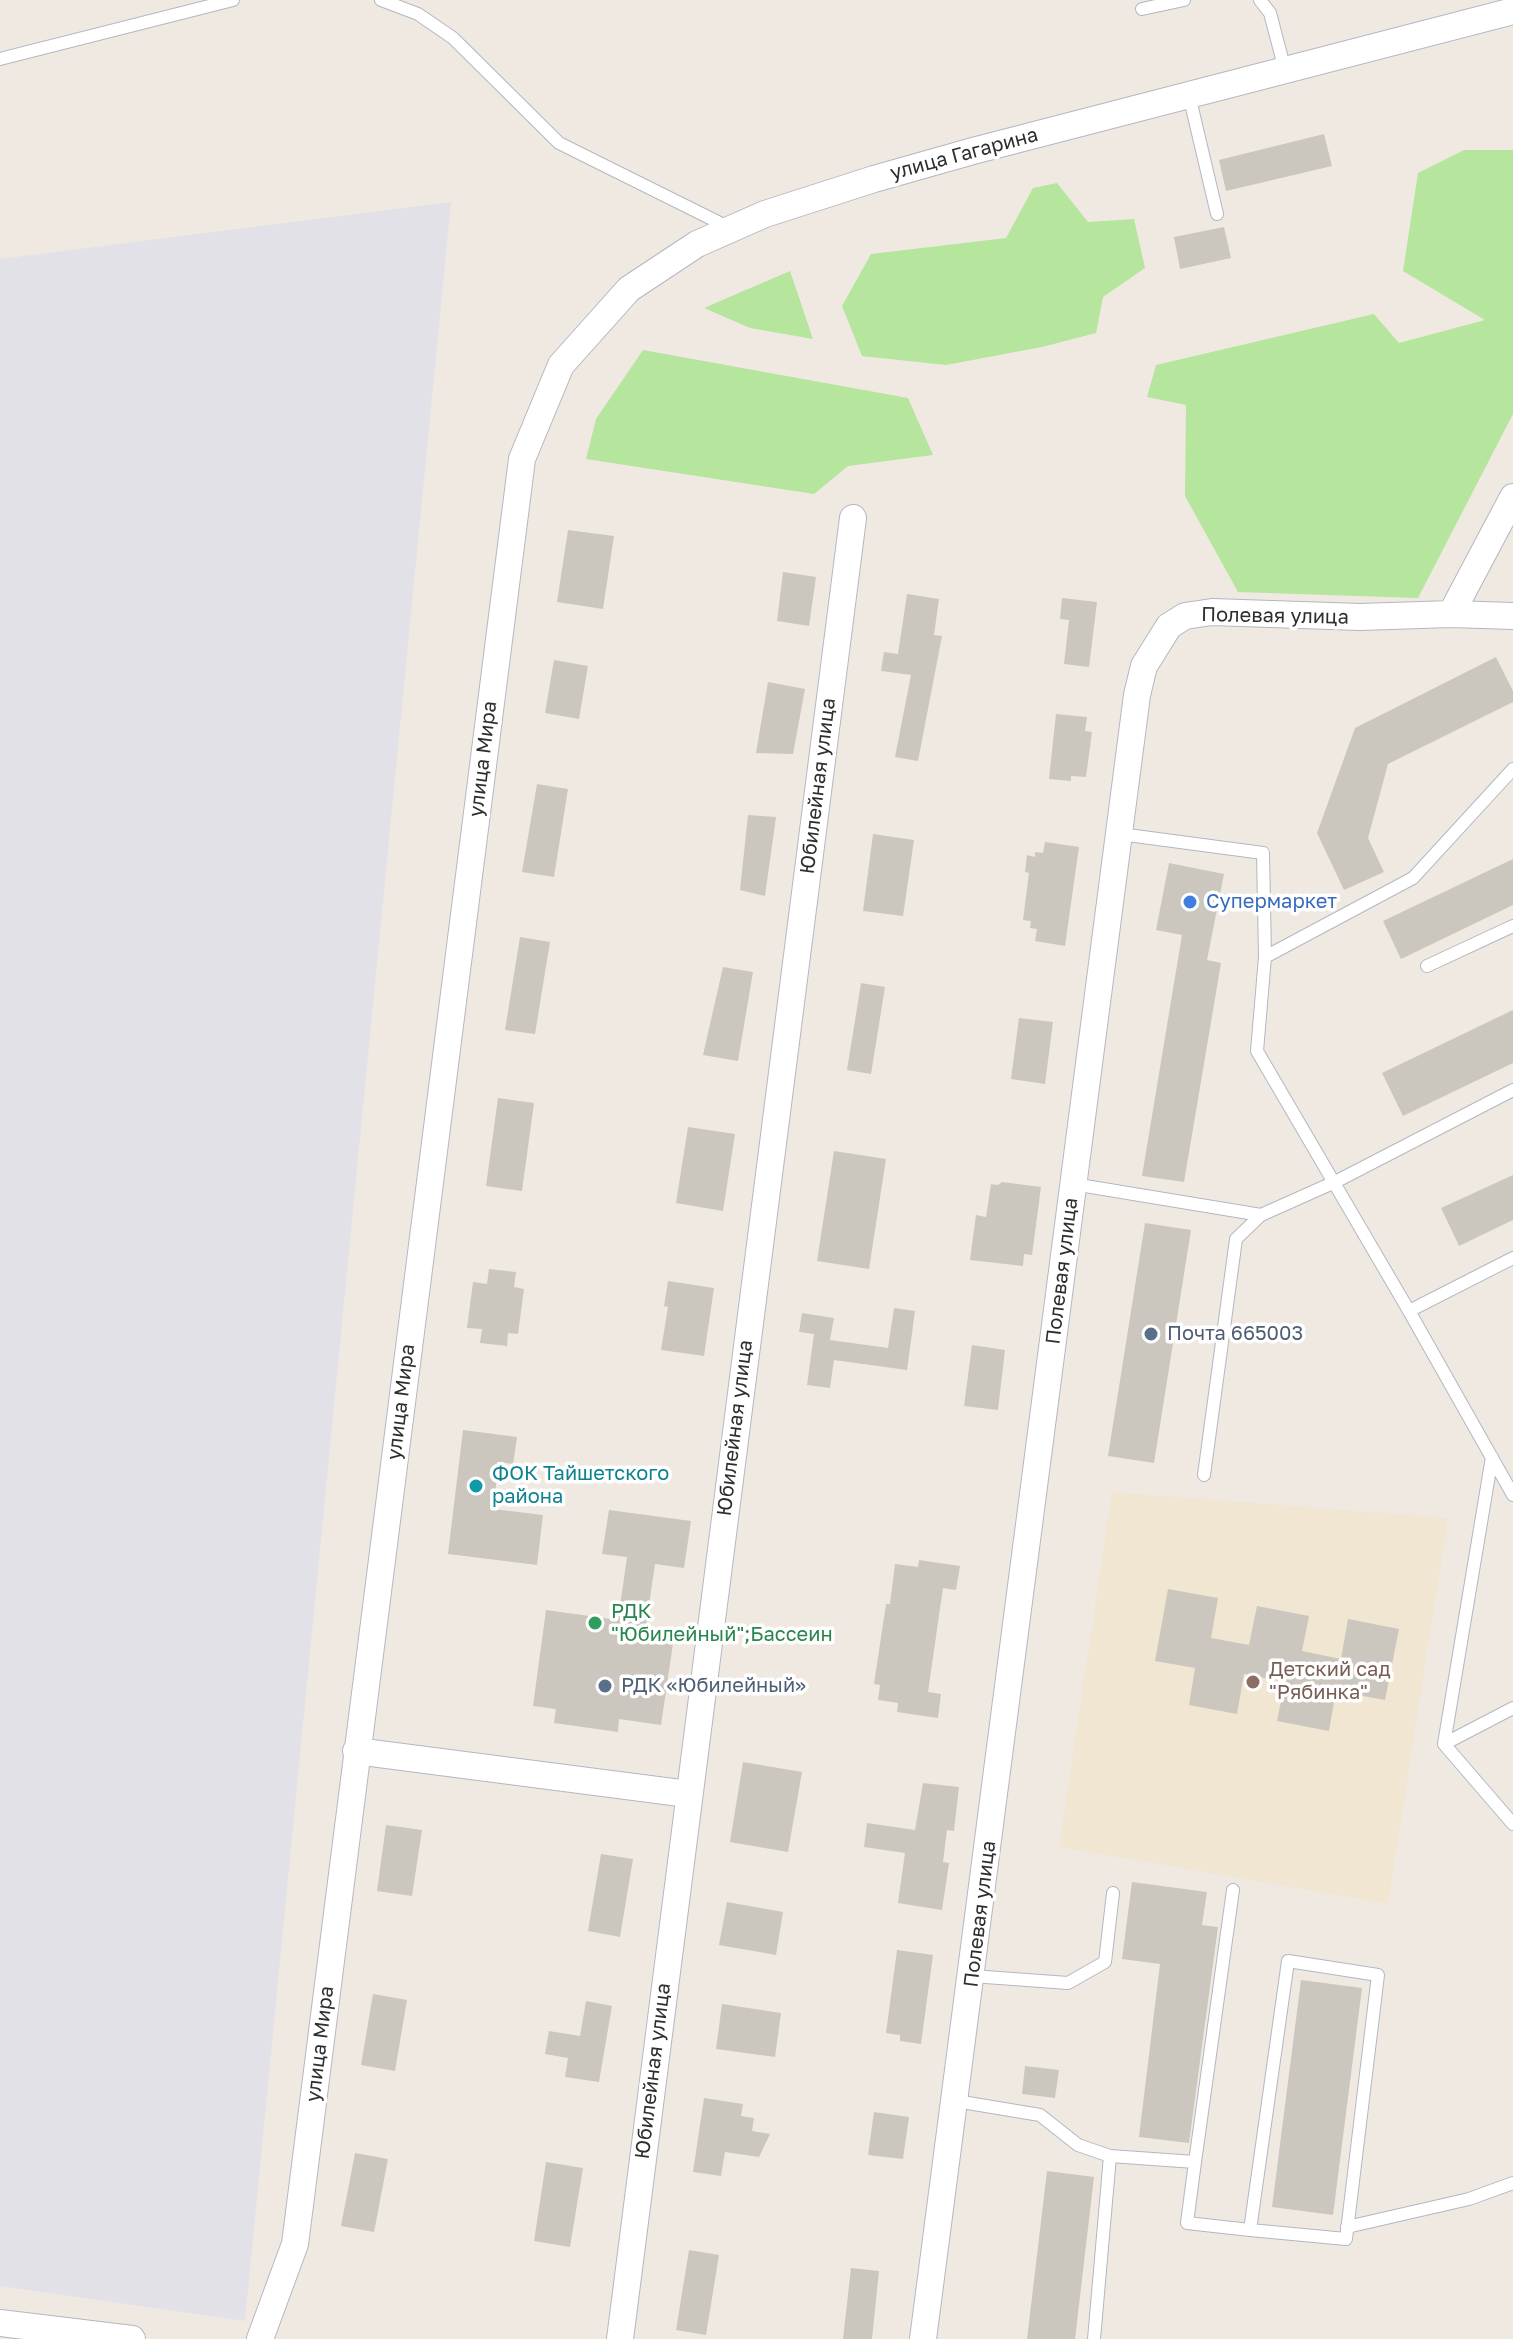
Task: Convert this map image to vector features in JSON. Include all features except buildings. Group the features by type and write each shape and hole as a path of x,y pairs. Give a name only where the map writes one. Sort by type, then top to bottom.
{"street":[{"name":"улица Гагарина","path":"522,459 561,365 629,289 697,244 765,214 874,179 1513,11"},
{"name":"улица Мира","path":"260,2339 295,2244 522,459"},
{"path":"1451,614 1513,497"},
{"name":"Юбилейная улица","path":"620,2339 853,518"},
{"name":"Полевая улица","path":"923,2339 1137,695 1144,666 1169,626 1185,616 1212,612 1360,617 1451,614 1513,616"},
{"path":"356,1751 688,1794"},
{"path":"0,2323 132,2339"}],"lane":[{"path":"0,59 233,0"},
{"path":"381,0 418,14 453,38 559,143 731,229"},
{"path":"1142,9 1184,0"},
{"path":"1260,0 1270,13 1285,70"},
{"path":"1189,95 1217,214"},
{"path":"1265,957 1413,878 1513,769"},
{"path":"1120,834 1263,853 1265,957 1257,1051 1513,1495"},
{"path":"1427,966 1513,926"},
{"path":"1204,1475 1236,1239 1261,1215 1335,1182 1513,1090"},
{"path":"1073,1184 1261,1215"},
{"path":"1409,1311 1513,1258"},
{"path":"1444,1744 1492,1457"},
{"path":"1444,1744 1513,1708"},
{"path":"1444,1744 1513,1824"},
{"path":"1233,1890 1187,2223 1250,2230 1346,2239 1378,1975 1288,1961 1250,2230"},
{"path":"972,1976 1068,1983 1105,1962 1113,1893"},
{"path":"956,2101 1040,2115 1078,2145 1110,2156 1195,2162"},
{"path":"1094,2339 1110,2156"},
{"path":"1347,2227 1469,2199 1513,2183"}],"shaded area":[{"path":"451,202 245,2321 0,2286 0,259"},
{"name":"Детский сад \"Рябинка\"","path":"1112,1492 1448,1518 1388,1904 1059,1847"}],"green space":[{"path":"1464,150 1513,150 1513,414 1418,598 1238,592 1185,496 1186,405 1147,397 1156,365 1374,314 1399,343 1485,320 1403,271 1418,173"},
{"path":"1057,183 1088,222 1134,219 1145,268 1103,297 1096,333 1042,347 946,365 862,356 842,306 871,254 1006,238 1033,188"},
{"path":"790,271 813,339 750,328 704,308"},
{"path":"643,350 908,398 933,455 848,466 814,494 586,459 596,419"}],"place":[{"name":"Супермаркет","path":"1190,902"},
{"name":"Почта 665003","path":"1151,1334"},
{"name":"ФОК Тайшетского района","path":"476,1486"},
{"name":"РДК \"Юбилейный\";Бассеин","path":"595,1623"},
{"name":"Детский сад \"Рябинка\"","path":"1253,1682"},
{"name":"РДК «Юбилейный»","path":"605,1686"}]}
